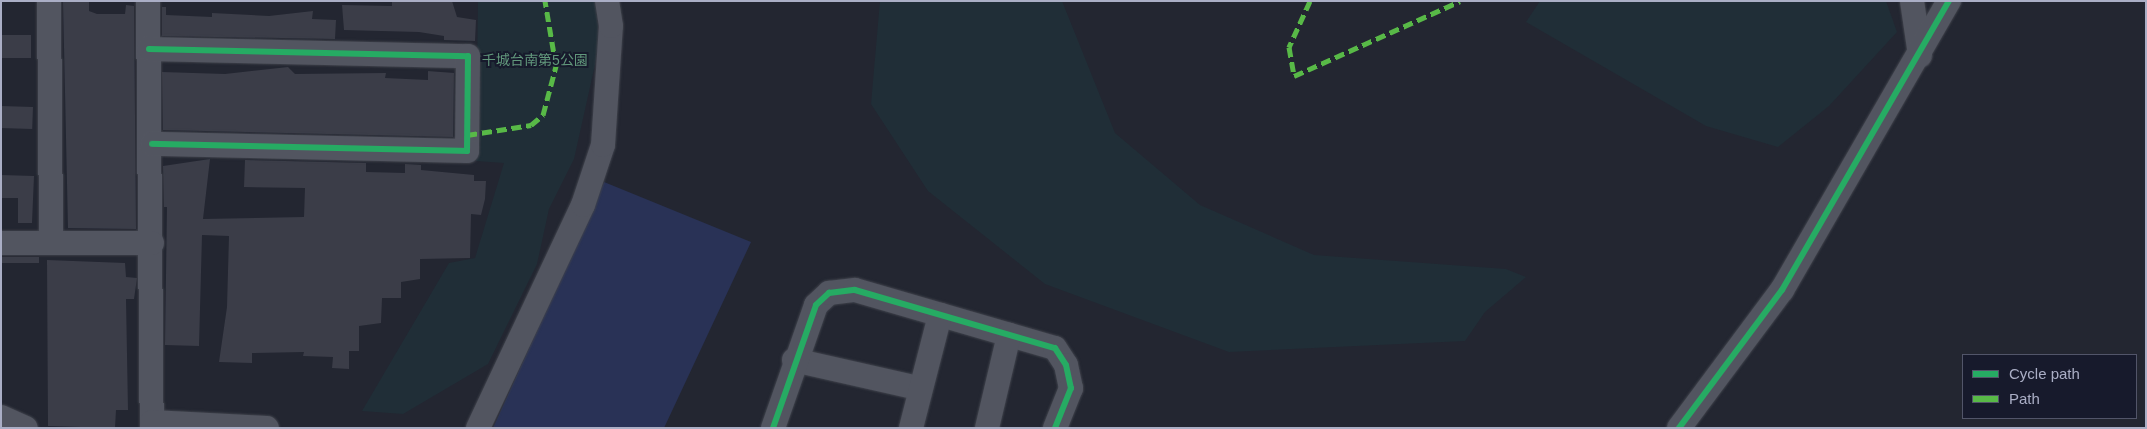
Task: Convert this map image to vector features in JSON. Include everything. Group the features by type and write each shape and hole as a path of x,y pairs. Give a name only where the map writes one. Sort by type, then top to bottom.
{"street":[{"path":"49,1 51,242"},
{"path":"148,1 152,144 152,425 267,428"},
{"path":"478,428 583,205 603,145 611,26 607,1"},
{"path":"1912,1 1920,55"},
{"path":"1678,428 1782,290 1920,55 1949,1"},
{"path":"149,49 468,56 467,151 152,144"},
{"path":"1,243 152,242"},
{"path":"773,428 794,360 816,305 829,293 855,290 1055,348 1066,364 1071,388 1055,428"},
{"path":"911,428 918,388 940,315"},
{"path":"987,428 1009,335"},
{"path":"794,360 918,388"},
{"path":"1,417 26,428"}],"green space":[{"name":"千城台南第5公園","path":"478,1 595,1 599,33 596,60 574,159 549,209 537,264 488,364 403,414 362,411 449,263 475,258 504,163 476,161"},
{"path":"880,1 1062,1 1115,133 1200,205 1314,255 1506,269 1526,277 1485,312 1465,341 1229,352 1045,284 928,191 871,104"},
{"path":"1540,1 1886,1 1897,32 1829,106 1778,147 1706,126 1526,22"}],"water":[{"path":"604,182 751,242 664,428 493,428"}],"building":[{"path":"63,1 89,1 89,11 97,14 125,14 126,5 134,6 136,229 68,228"},
{"path":"392,1 452,1 457,17 476,20 475,41 444,40 444,36 419,32 344,30 342,5 392,6"},
{"path":"162,7 166,7 166,15 212,17 212,13 269,16 313,11 312,19 336,20 335,39 162,36"},
{"path":"1,35 31,35 31,58 1,58"},
{"path":"288,67 295,74 386,73 385,78 428,80 428,71 454,73 453,137 163,130 162,72 225,74"},
{"path":"1,106 33,107 32,129 1,128"},
{"path":"210,159 203,219 304,217 305,188 244,187 245,160 366,163 366,172 405,173 405,164 421,165 421,170 474,175 474,181 486,181 485,199 481,215 471,214 470,258 420,259 420,279 401,282 401,298 382,298 381,323 359,326 359,351 349,351 349,369 332,368 333,357 303,356 304,352 252,353 252,363 219,362 227,307 229,236 202,235 199,346 165,345 167,207 164,207 163,166"},
{"path":"1,175 34,176 32,223 18,223 18,198 1,198"},
{"path":"1,257 39,257 39,263 1,263"},
{"path":"47,260 125,263 126,277 137,278 134,299 126,299 128,410 116,410 115,428 48,426"}],"marked path":[{"path":"467,135 531,125 543,115 556,66 545,1"},
{"path":"1310,1 1289,47 1294,76 1460,1"}],"cycle path":[{"path":"1679,428 1782,290 1949,1"},
{"path":"149,49 468,56 467,151 152,144"},
{"path":"773,428 816,305 829,293 855,290 1055,348 1066,365 1071,388 1055,428"}]}
